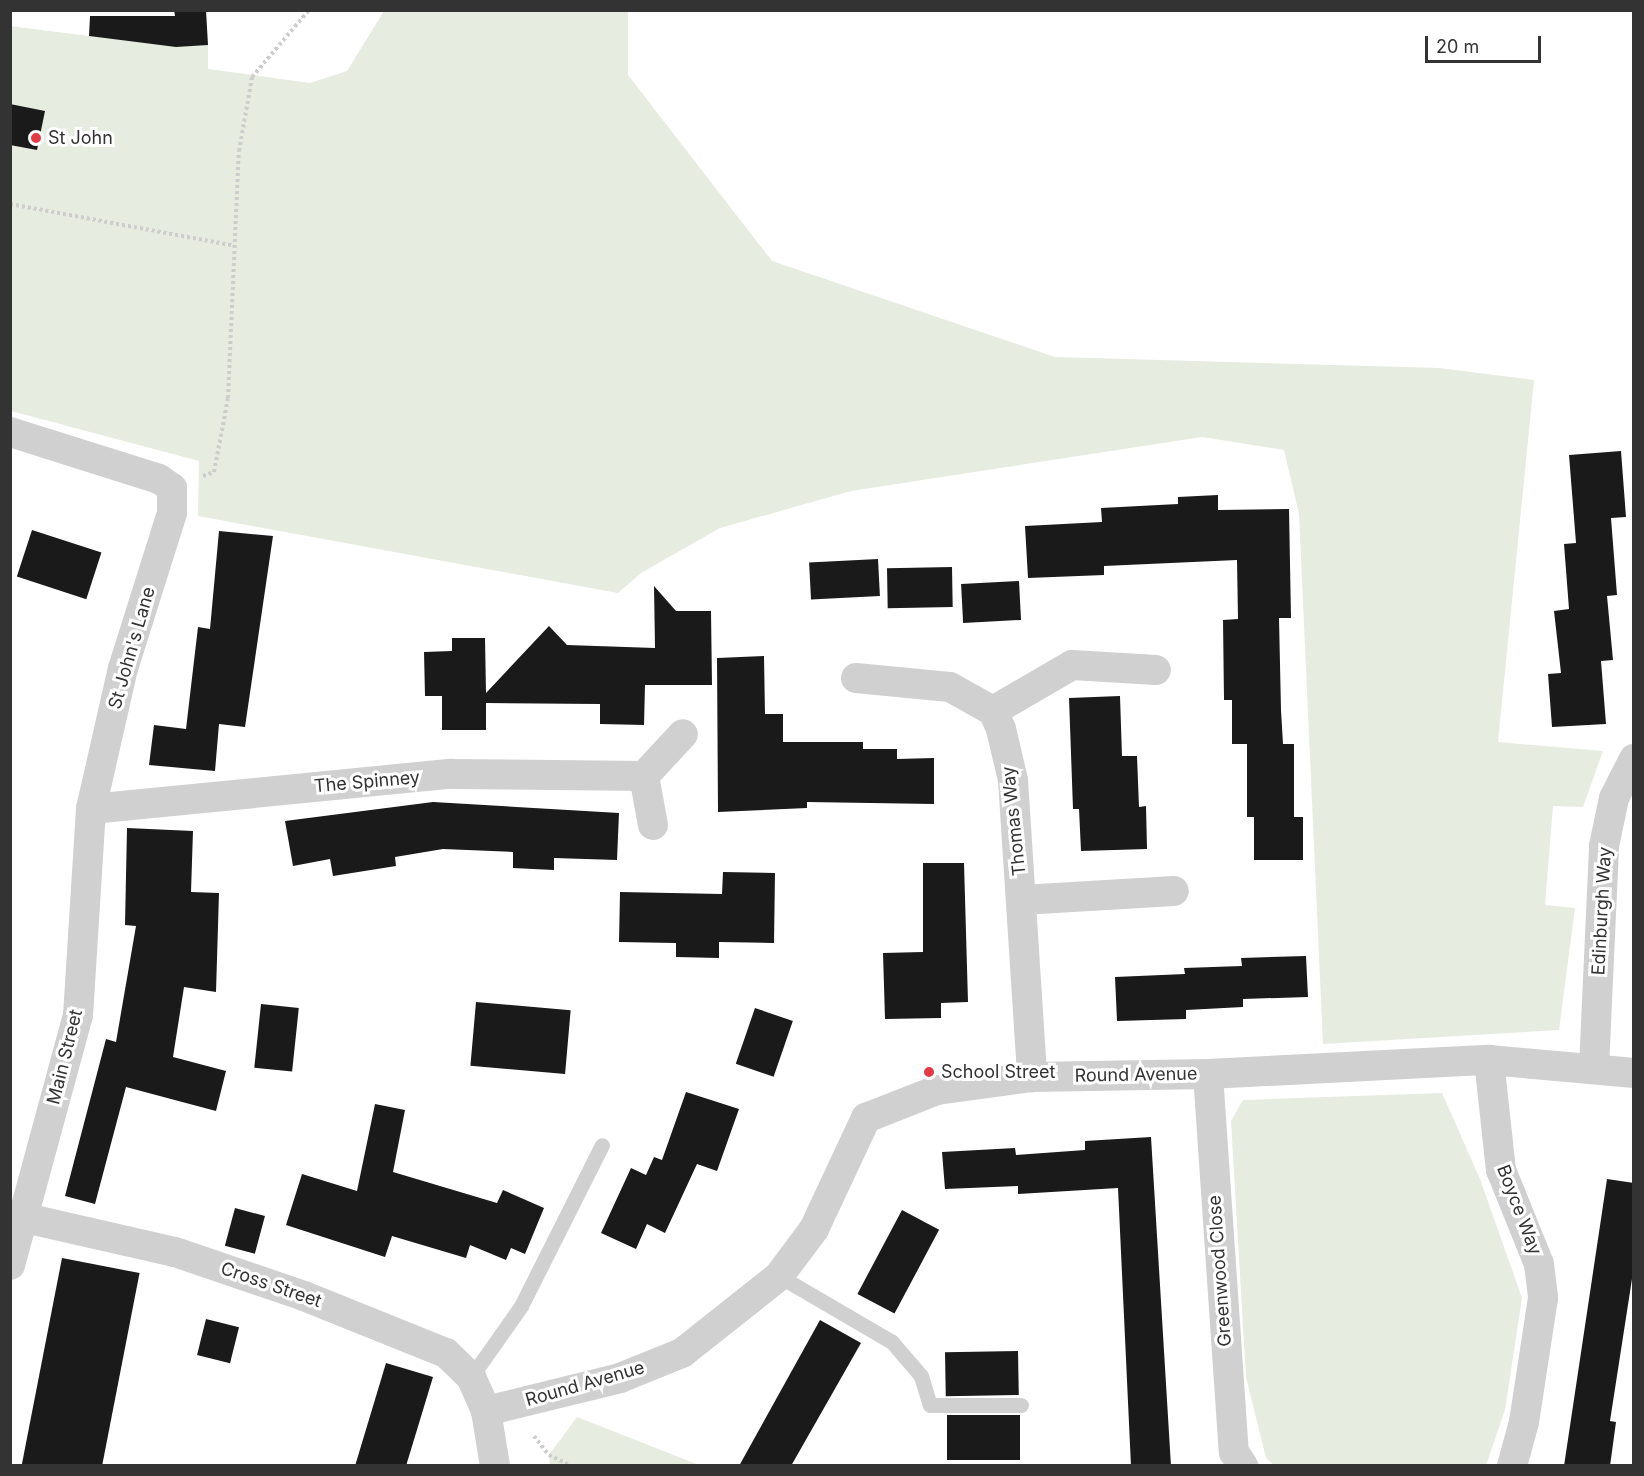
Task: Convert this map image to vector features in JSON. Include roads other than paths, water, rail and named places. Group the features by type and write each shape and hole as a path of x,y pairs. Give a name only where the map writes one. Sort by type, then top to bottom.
{"street":[{"name":"St John's Lane","path":"10,432 159,479 171,488 172,513 123,668 91,808"},
{"path":"856,678 950,687 993,711 1072,665 1156,670"},
{"name":"Thomas Way","path":"993,711 1013,780 1032,1077"},
{"path":"653,825 644,776 683,734"},
{"name":"Edinburgh Way","path":"1594,1068 1604,846 1614,798 1634,759"},
{"name":"The Spinney","path":"91,808 451,774 644,776"},
{"name":"Main Street","path":"11,1256 78,1016 91,808"},
{"path":"1022,900 1174,891"},
{"name":"Round Avenue","path":"498,1408 620,1378 682,1353 778,1276 814,1229 866,1118 937,1090 1032,1077 1208,1074 1489,1060 1634,1073"},
{"name":"Boyce Way","path":"1489,1060 1501,1170 1539,1264 1542,1298 1524,1422 1512,1466"},
{"name":"Greenwood Close","path":"1208,1074 1234,1452 1243,1466"},
{"name":"Cross Street","path":"21,1217 175,1252 304,1296 446,1353 498,1408"},
{"path":"495,1466 498,1408"}],"lane":[{"path":"471,1377 521,1306 602,1145"},
{"path":"778,1276 892,1342 921,1376 930,1405 1021,1405"}],"place":[{"name":"St John","path":"36,138"},
{"name":"School Street","path":"929,1072"}]}
